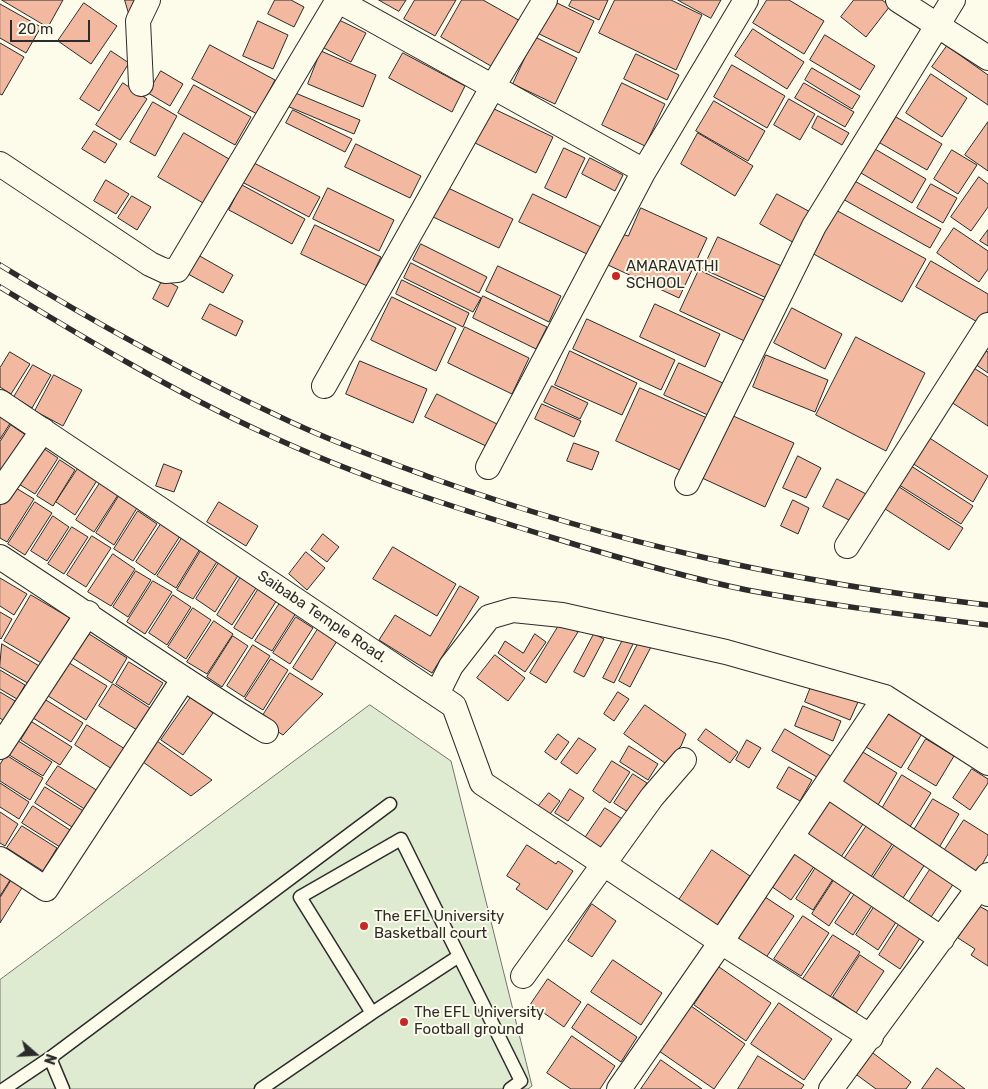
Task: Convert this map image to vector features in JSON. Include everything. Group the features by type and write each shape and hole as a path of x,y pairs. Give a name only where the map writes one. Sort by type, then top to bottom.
{"street":[{"path":"141,84 138,20 148,0"},
{"path":"0,164 150,264 165,271 177,270 338,0 492,88 644,171"},
{"path":"324,386 492,88 545,0"},
{"path":"488,467 644,171 746,0"},
{"path":"898,0 988,58"},
{"path":"687,483 814,226 953,0"},
{"path":"847,546 988,325"},
{"name":"Saibaba Temple Road.","path":"0,402 454,706 482,783 721,942 871,1036"},
{"path":"0,492 43,430"},
{"path":"0,557 88,613 182,680 266,731"},
{"path":"437,694 451,666 489,617 513,610 562,615 726,652 885,697 988,763"},
{"path":"0,747 88,613"},
{"path":"0,859 46,889 182,680"},
{"path":"619,1089 721,942 885,697"},
{"path":"523,976 652,796 684,760"},
{"path":"827,785 985,885 942,938 831,1089"},
{"path":"791,837 942,938"}],"lane":[{"path":"4,1089 50,1058 390,804"},
{"path":"372,1013 300,897 401,839 521,1081 510,1089"},
{"path":"296,875 311,891"},
{"path":"261,1089 459,956"},
{"path":"50,1058 63,1089"}],"green space":[{"path":"370,705 451,761 532,1086 528,1089 0,1089 0,980"}],"building":[{"path":"2,0 63,0 48,27"},
{"path":"125,0 136,0 129,14"},
{"path":"275,0 291,0 304,7 294,27 268,14"},
{"path":"379,0 406,0 399,11"},
{"path":"415,0 456,0 435,36 404,19"},
{"path":"462,0 483,0 522,22 496,69 441,37"},
{"path":"572,0 608,0 599,20 569,6"},
{"path":"615,0 671,0 702,15 676,70 599,33"},
{"path":"678,0 721,0 711,18"},
{"path":"767,0 789,0 824,21 804,54 753,23"},
{"path":"854,0 882,0 890,6 866,37 841,17"},
{"path":"553,1 594,21 579,53 537,33"},
{"path":"84,3 117,26 91,64 58,41"},
{"path":"0,4 41,27 26,53 0,38"},
{"path":"337,19 366,33 351,62 322,47"},
{"path":"258,21 288,35 273,69 243,56"},
{"path":"753,29 804,62 787,89 735,56"},
{"path":"825,35 875,66 860,90 810,60"},
{"path":"535,37 577,58 555,104 513,84"},
{"path":"0,43 24,57 2,95 0,94"},
{"path":"210,45 275,80 257,114 192,79"},
{"path":"947,46 988,75 988,105 932,67"},
{"path":"111,51 129,63 99,111 80,99"},
{"path":"321,51 376,75 363,107 308,84"},
{"path":"403,53 465,86 452,112 389,78"},
{"path":"636,54 679,75 667,100 624,79"},
{"path":"732,65 785,96 767,128 714,97"},
{"path":"812,68 860,96 852,109 805,80"},
{"path":"161,71 183,84 170,106 148,93"},
{"path":"931,74 967,98 942,137 906,113"},
{"path":"123,83 147,99 120,140 96,125"},
{"path":"622,83 665,104 645,146 602,125"},
{"path":"804,83 854,112 845,127 795,98"},
{"path":"194,85 251,117 235,145 178,113"},
{"path":"293,92 360,120 354,134 287,106"},
{"path":"789,99 815,114 800,140 774,125"},
{"path":"714,101 765,131 748,161 696,131"},
{"path":"153,102 177,116 155,156 130,142"},
{"path":"490,107 553,137 536,173 473,142"},
{"path":"293,110 352,139 345,152 286,123"},
{"path":"818,116 849,133 842,145 812,128"},
{"path":"896,117 942,144 927,170 880,143"},
{"path":"988,122 988,171 965,155"},
{"path":"94,131 117,144 105,163 82,149"},
{"path":"184,133 236,163 210,207 158,177"},
{"path":"698,133 753,166 735,196 681,164"},
{"path":"356,144 421,176 410,198 345,167"},
{"path":"564,148 585,158 566,198 545,188"},
{"path":"875,149 926,179 912,203 861,173"},
{"path":"952,150 977,165 958,194 934,179"},
{"path":"590,158 623,175 615,191 582,174"},
{"path":"252,162 320,197 309,217 242,182"},
{"path":"979,177 988,184 988,207 971,231 951,217"},
{"path":"851,179 941,229 930,248 841,198"},
{"path":"106,180 129,194 116,214 94,201"},
{"path":"931,184 957,198 943,223 917,208"},
{"path":"242,185 305,219 292,244 229,210"},
{"path":"446,187 513,219 499,248 431,216"},
{"path":"328,188 394,220 379,251 313,219"},
{"path":"533,194 601,227 587,254 519,222"},
{"path":"777,194 814,214 798,245 760,224"},
{"path":"132,196 151,207 137,230 118,218"},
{"path":"641,208 707,238 679,298 608,265 622,234 628,236"},
{"path":"832,208 926,259 902,302 808,251"},
{"path":"315,225 381,257 367,286 301,254"},
{"path":"954,228 988,251 988,269 979,282 937,253"},
{"path":"988,230 988,246 980,241"},
{"path":"718,237 786,268 771,300 703,269"},
{"path":"421,244 487,277 479,293 413,260"},
{"path":"198,255 233,275 223,293 188,274"},
{"path":"931,261 988,294 988,311 981,324 916,287"},
{"path":"411,263 481,298 473,312 404,278"},
{"path":"498,266 561,296 549,322 486,291"},
{"path":"699,270 770,303 751,344 680,311"},
{"path":"163,279 178,287 168,307 153,299"},
{"path":"402,280 469,313 463,327 396,294"},
{"path":"483,296 547,327 536,349 473,318"},
{"path":"392,297 456,328 436,371 371,340"},
{"path":"210,304 243,321 236,336 202,319"},
{"path":"655,304 720,334 705,367 640,337"},
{"path":"792,308 842,334 825,369 774,343"},
{"path":"587,319 675,360 661,390 573,349"},
{"path":"465,327 529,358 512,394 448,363"},
{"path":"856,337 925,373 886,451 816,415"},
{"path":"984,350 988,352 988,373 975,364"},
{"path":"570,351 637,383 622,415 555,385"},
{"path":"10,352 30,364 11,394 0,387 0,368"},
{"path":"766,355 828,380 815,412 753,387"},
{"path":"360,361 427,389 413,423 346,394"},
{"path":"679,363 725,384 710,416 664,395"},
{"path":"33,365 51,375 32,408 14,397"},
{"path":"969,365 988,377 988,426 948,400"},
{"path":"54,375 82,390 63,426 35,411"},
{"path":"552,386 588,403 580,419 544,402"},
{"path":"640,388 707,418 682,471 616,441"},
{"path":"437,394 499,425 488,447 425,417"},
{"path":"542,404 581,421 574,437 535,419"},
{"path":"0,414 11,422 0,439"},
{"path":"731,415 794,443 765,507 702,478"},
{"path":"11,425 30,438 6,474 0,470 0,442"},
{"path":"928,437 988,476 973,502 912,463"},
{"path":"574,443 599,452 592,470 567,461"},
{"path":"37,444 58,458 35,494 14,481"},
{"path":"798,456 821,468 806,498 783,488"},
{"path":"60,460 75,470 53,506 37,496"},
{"path":"164,464 182,471 174,492 156,486"},
{"path":"908,464 973,506 961,524 896,483"},
{"path":"79,467 98,479 75,515 56,502"},
{"path":"837,479 870,496 857,524 823,507"},
{"path":"100,483 118,495 94,532 76,520"},
{"path":"893,483 963,528 949,550 879,505"},
{"path":"11,485 34,499 7,542 0,538 0,501"},
{"path":"119,496 137,508 114,545 96,533"},
{"path":"793,500 809,508 798,534 781,526"},
{"path":"35,502 52,513 25,555 8,544"},
{"path":"219,502 258,526 246,546 207,522"},
{"path":"138,511 157,524 133,561 114,549"},
{"path":"53,516 69,527 47,561 31,551"},
{"path":"161,524 180,536 155,575 136,562"},
{"path":"72,527 88,537 64,574 48,564"},
{"path":"323,534 339,547 327,562 311,550"},
{"path":"92,536 111,548 86,587 67,575"},
{"path":"182,538 200,549 176,588 157,576"},
{"path":"393,547 456,584 437,616 373,579"},
{"path":"202,549 218,560 193,599 177,590"},
{"path":"306,552 325,568 307,590 289,574"},
{"path":"113,554 135,569 111,606 88,592"},
{"path":"220,561 239,574 215,612 196,599"},
{"path":"136,571 151,580 128,617 113,607"},
{"path":"242,575 258,585 232,625 217,615"},
{"path":"0,578 27,594 14,615 0,606"},
{"path":"153,581 172,592 145,634 127,622"},
{"path":"460,586 479,597 432,673 379,640 395,615 430,636"},
{"path":"259,588 277,600 252,639 234,628"},
{"path":"31,595 70,618 43,664 4,641"},
{"path":"173,595 191,607 167,645 149,633"},
{"path":"280,603 296,613 272,651 255,641"},
{"path":"193,608 211,620 186,659 168,647"},
{"path":"0,612 12,619 1,639 0,638"},
{"path":"296,617 313,628 290,664 273,653"},
{"path":"214,621 233,634 207,674 187,662"},
{"path":"561,622 578,632 546,683 530,673"},
{"path":"318,629 337,641 312,680 293,668"},
{"path":"86,632 127,658 112,683 71,657"},
{"path":"535,634 546,642 525,672 498,653 505,641 523,653"},
{"path":"594,634 604,639 584,677 574,672"},
{"path":"233,636 248,646 222,687 207,677"},
{"path":"625,636 635,640 614,683 603,678"},
{"path":"639,642 651,647 630,687 619,681"},
{"path":"2,644 41,667 31,685 0,667"},
{"path":"253,645 270,656 244,697 227,686"},
{"path":"495,655 525,678 508,701 477,678"},
{"path":"271,659 288,670 263,710 245,699"},
{"path":"66,661 107,686 86,720 45,694"},
{"path":"129,662 163,683 149,705 116,684"},
{"path":"0,670 25,685 17,699 0,689"},
{"path":"290,673 323,694 283,735 260,720"},
{"path":"113,684 150,708 137,730 99,706"},
{"path":"812,684 858,702 850,720 805,702"},
{"path":"0,692 15,701 4,721 0,718"},
{"path":"618,692 629,699 614,721 604,714"},
{"path":"41,697 83,723 71,742 30,716"},
{"path":"191,697 213,713 183,755 161,740"},
{"path":"645,705 686,734 681,746 665,763 624,734"},
{"path":"803,706 841,721 833,741 795,726"},
{"path":"884,708 923,732 901,768 861,744"},
{"path":"32,722 72,747 60,765 21,740"},
{"path":"87,725 125,749 112,769 75,745"},
{"path":"706,729 738,752 730,763 698,740"},
{"path":"785,729 834,758 822,780 772,751"},
{"path":"558,734 569,742 556,760 545,752"},
{"path":"579,738 596,749 577,774 561,763"},
{"path":"15,739 52,762 43,776 6,753"},
{"path":"926,739 954,756 936,786 908,769"},
{"path":"747,740 761,748 749,768 736,760"},
{"path":"157,741 212,780 191,796 143,762"},
{"path":"629,746 658,764 648,780 620,762"},
{"path":"858,749 897,773 875,810 836,786"},
{"path":"6,755 43,778 30,800 0,781 0,765"},
{"path":"612,761 630,772 610,803 593,791"},
{"path":"58,766 98,791 86,810 46,784"},
{"path":"789,767 812,780 800,801 777,788"},
{"path":"972,769 988,779 988,783 970,810 953,798"},
{"path":"633,774 647,783 628,812 614,803"},
{"path":"902,775 931,793 908,830 880,812"},
{"path":"0,783 29,802 19,819 0,807"},
{"path":"45,787 85,812 75,829 35,803"},
{"path":"570,789 584,798 568,821 555,813"},
{"path":"549,793 560,801 544,822 533,813"},
{"path":"831,794 867,818 837,863 801,839"},
{"path":"933,799 959,814 937,851 911,835"},
{"path":"33,806 70,830 60,847 22,823"},
{"path":"605,808 624,820 602,854 583,841"},
{"path":"0,812 18,824 5,846 0,843"},
{"path":"964,820 988,835 988,854 976,875 942,854"},
{"path":"870,821 896,838 867,883 840,865"},
{"path":"22,826 57,848 43,871 7,848"},
{"path":"897,841 927,861 899,904 869,884"},
{"path":"527,845 556,864 558,861 573,871 547,910 516,889 520,884 507,876"},
{"path":"793,846 817,862 791,900 768,884"},
{"path":"712,850 750,876 715,929 677,903"},
{"path":"820,861 837,873 813,910 796,899"},
{"path":"933,865 956,880 929,920 907,905"},
{"path":"0,869 12,877 0,896"},
{"path":"838,874 855,886 829,926 812,914"},
{"path":"14,876 25,883 0,923 0,898"},
{"path":"858,889 875,901 853,935 835,923"},
{"path":"765,897 794,916 765,959 737,940"},
{"path":"878,901 900,916 878,950 856,935"},
{"path":"592,904 616,921 592,957 568,941"},
{"path":"979,906 988,911 988,966 971,955 975,949 958,938"},
{"path":"803,916 829,933 801,976 774,959"},
{"path":"903,918 924,932 900,969 879,955"},
{"path":"833,935 860,952 830,997 803,979"},
{"path":"860,955 884,971 856,1013 833,997"},
{"path":"613,960 662,993 641,1025 591,992"},
{"path":"719,967 771,1003 746,1041 694,1005"},
{"path":"548,979 581,1002 564,1027 531,1004"},
{"path":"779,1003 832,1039 804,1080 751,1044"},
{"path":"588,1004 637,1037 621,1062 572,1028"},
{"path":"691,1006 745,1044 714,1089 659,1051"},
{"path":"572,1036 615,1066 600,1089 571,1089 547,1073"},
{"path":"873,1053 911,1082 906,1089 876,1089 857,1075"},
{"path":"758,1056 804,1085 801,1089 738,1089"},
{"path":"661,1060 702,1089 641,1089"},
{"path":"937,1068 965,1089 922,1089"}],"railway":[{"path":"0,265 135,343 204,380 293,423 372,456 501,502 637,541 776,573 916,596 988,605"},
{"path":"0,287 130,364 230,417 336,464 409,491 604,553 723,585 837,605 988,625"}],"place":[{"name":"AMARAVATHI SCHOOL","path":"616,276"},
{"name":"The EFL University Basketball court","path":"364,926"},
{"name":"The EFL University Football ground","path":"404,1022"}]}
